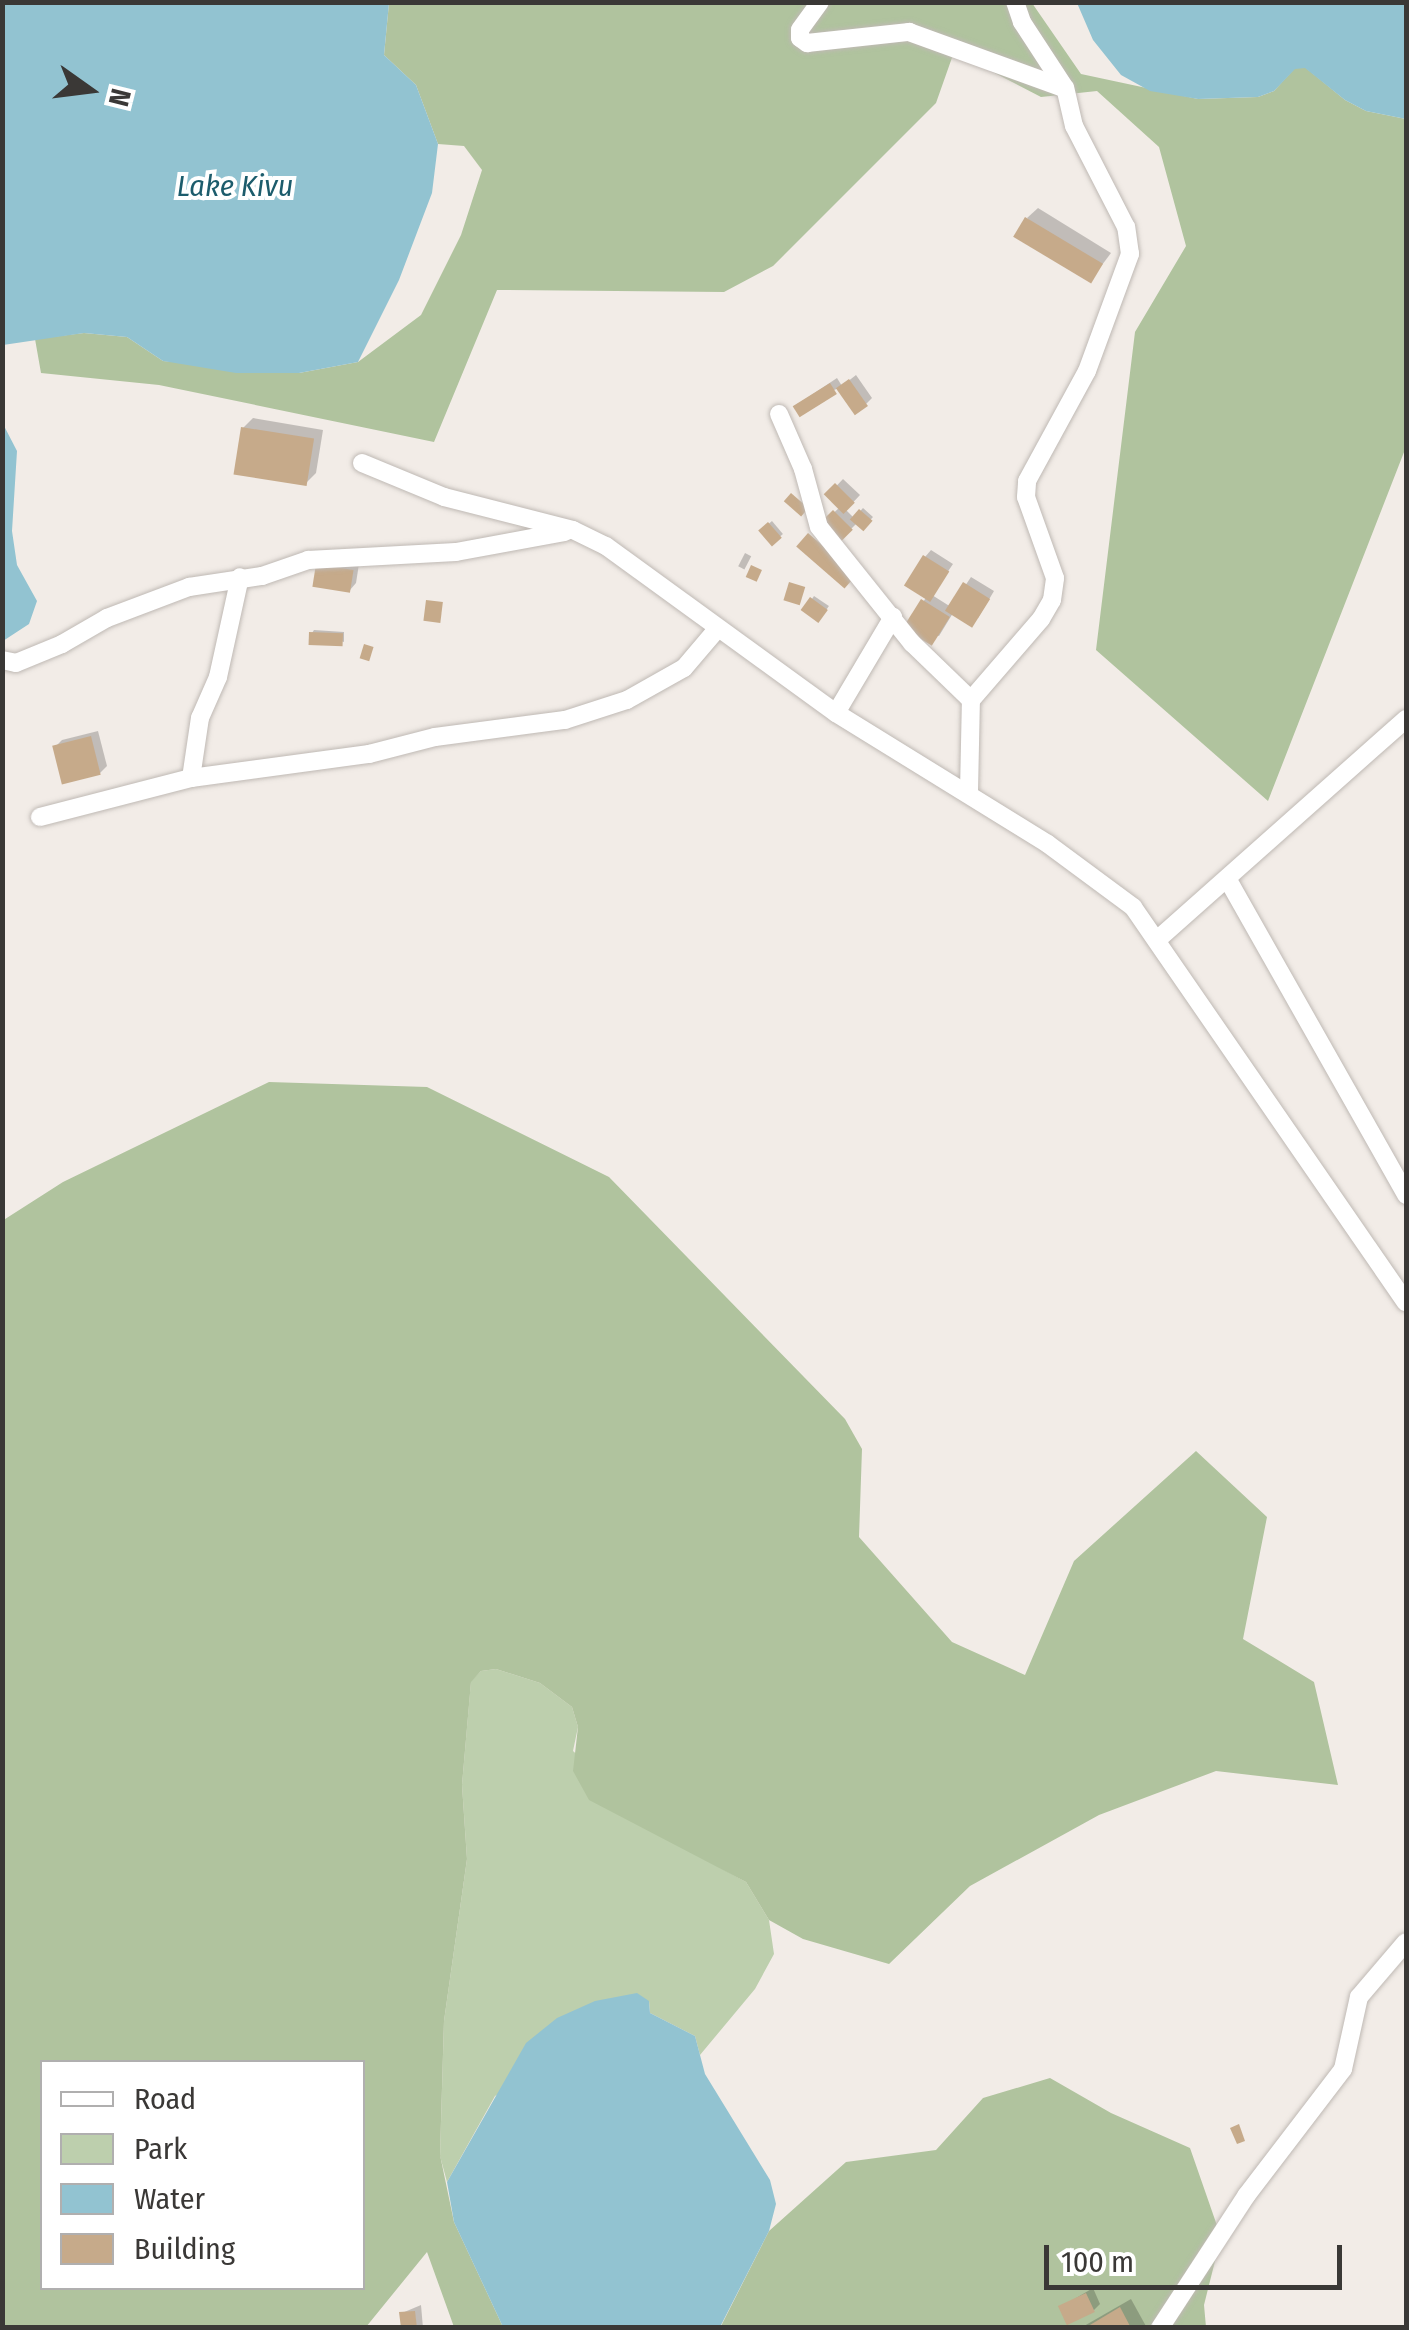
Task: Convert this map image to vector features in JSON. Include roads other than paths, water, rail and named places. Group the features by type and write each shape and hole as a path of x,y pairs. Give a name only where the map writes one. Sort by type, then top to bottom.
{"street":[{"path":"820,2 800,30 807,43 909,32 1064,88"},
{"path":"969,792 971,700 1030,632 1052,600 1055,578 1026,497 1027,480 1088,371 1130,254 1126,228 1074,126 1064,88 1022,22 1016,2"},
{"path":"779,414 802,469 819,526 912,643 971,700"},
{"path":"362,463 444,497 573,530 635,566 836,712 969,792 1133,907 1406,1302"},
{"path":"2,660 16,663 107,618 188,588 262,576 308,560 456,552 573,530"},
{"path":"192,778 200,718 218,677 240,577"},
{"path":"836,712 892,617"},
{"path":"40,817 192,778 369,754 435,737 565,720 627,700 684,668 718,628"},
{"path":"1157,940 1406,719"},
{"path":"1228,880 1406,1196"},
{"path":"1160,2328 1246,2196 1344,2069 1359,1997 1406,1942"}],"water":[{"name":"Lake Kivu","path":"3,2 389,3 384,55 416,85 438,144 432,193 399,280 358,362 299,373 236,373 163,361 127,337 84,333 3,345"},
{"path":"1077,3 1406,3 1406,119 1366,111 1345,100 1305,68 1295,69 1274,91 1258,97 1198,99 1150,91 1121,75 1093,40"},
{"path":"2,422 17,451 12,531 17,565 37,601 29,624 3,641"},
{"path":"637,1993 649,2001 650,2013 695,2036 705,2074 770,2180 776,2204 769,2231 720,2327 503,2327 454,2222 447,2182 526,2043 557,2018 595,2001"}]}
